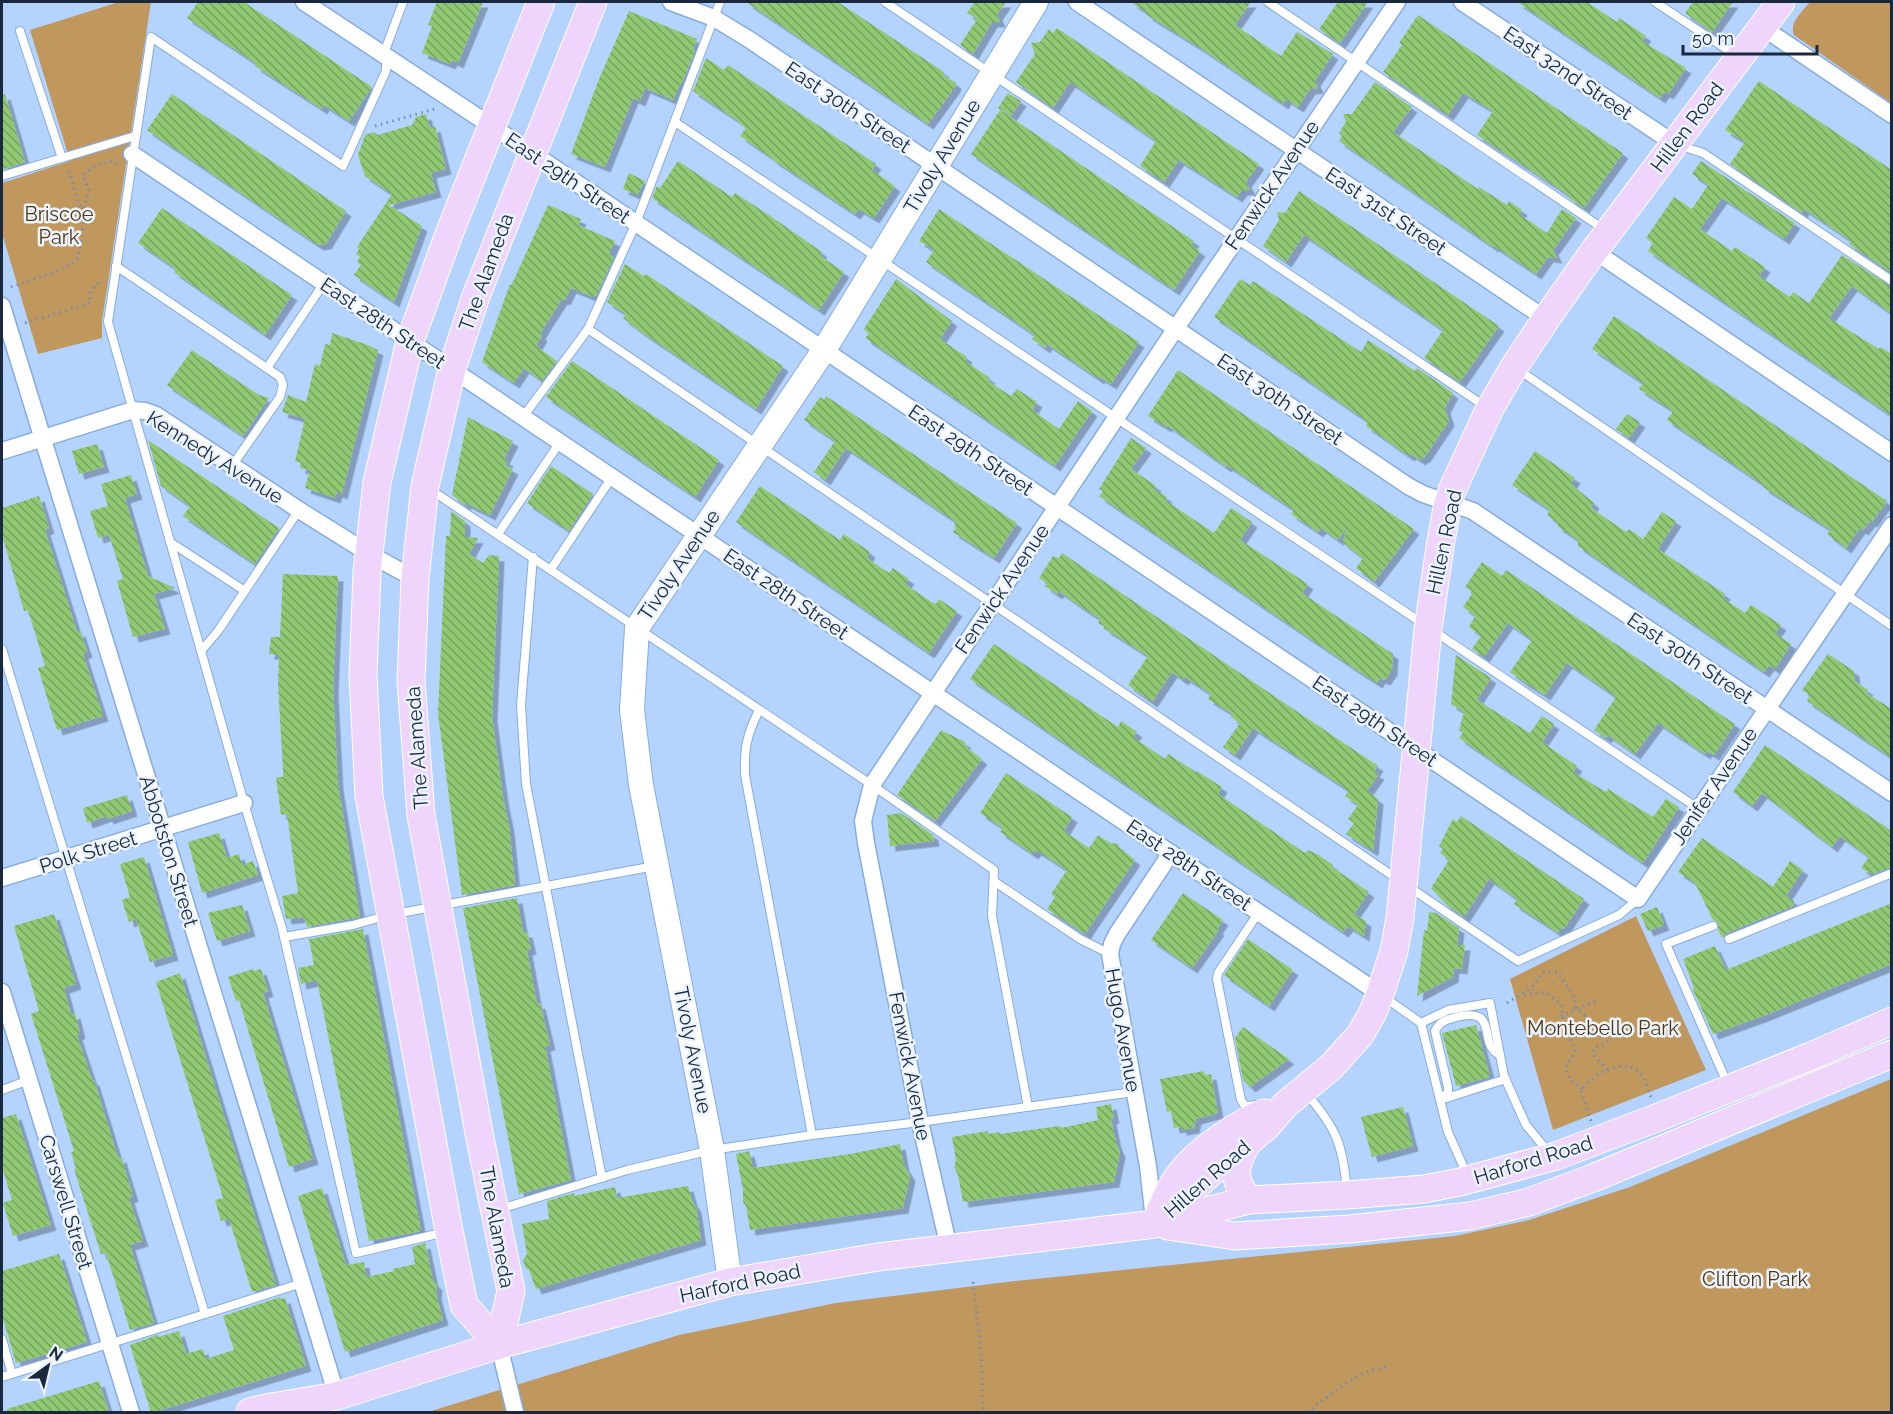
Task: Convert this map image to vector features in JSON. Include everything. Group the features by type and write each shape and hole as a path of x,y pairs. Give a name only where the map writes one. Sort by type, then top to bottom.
{"main road":[{"path":"499,1345 464,1305 389,915 369,796 363,675 368,553 377,483 410,341 433,274 541,2"},
{"name":"The Alameda","path":"499,1345 511,1291 480,1138 421,815 413,721 412,641 415,579 425,486 452,369 476,296 593,2"},
{"name":"Hillen Road","path":"1155,1224 1176,1181 1196,1157 1331,1067 1360,1035 1373,1012 1394,951 1400,918 1428,629 1448,503 1489,410 1514,367 1601,242 1781,2"},
{"name":"Harford Road","path":"250,1413 266,1408 336,1396 499,1345 730,1282 867,1259 1155,1224 1249,1200 1347,1196 1424,1189 1469,1180 1552,1157 1598,1140 1811,1056 1892,1021"},
{"name":"Harford Road","path":"1155,1224 1235,1236 1349,1229 1470,1216 1529,1202 1593,1178 1892,1054"},
{"name":"Hillen Road","path":"1155,1224 1208,1175 1266,1127 1282,1101"},
{"path":"1248,1142 1236,1170 1240,1190 1249,1200"},
{"name":"Harford Road","path":"311,1413 336,1396"}],"street":[{"name":"East 29th Street","path":"303,2 532,153 1638,899"},
{"name":"East 30th Street","path":"671,2 714,18 750,40 1408,486 1473,511 1892,793"},
{"name":"Tivoly Avenue","path":"730,1282 711,1150 641,785 632,710 637,628 824,350 1036,2"},
{"name":"East 31st Street","path":"1077,2 1546,319"},
{"name":"Fenwick Avenue","path":"950,1248 920,1122 863,821 872,785 1176,328 1397,2"},
{"name":"East 32nd Street","path":"1462,2 1675,144"},
{"path":"1762,27 1892,114"},
{"name":"East 28th Street","path":"132,154 1380,994"},
{"path":"1601,242 1892,453"},
{"name":"Abbotston Street","path":"2,306 336,1396"},
{"name":"Kennedy Avenue","path":"2,451 134,410 145,411 156,415 368,553 415,579"},
{"name":"Jenifer Avenue","path":"1638,899 1892,525"},
{"name":"Polk Street","path":"2,878 244,803"},
{"name":"Hugo Avenue","path":"1155,1224 1148,1166 1110,954 1117,934 1171,853"},
{"name":"Carswell Street","path":"2,992 131,1413"},
{"path":"499,1345 515,1413"}],"lane":[{"path":"403,2 386,48 386,70 343,166 151,37 108,322 284,937 356,1253 449,1231"},
{"path":"523,417 588,329 636,223 720,2"},
{"path":"885,2 1489,410"},
{"path":"1268,2 1357,62 1601,242"},
{"path":"1655,2 1739,57"},
{"path":"20,31 64,158"},
{"path":"675,122 1699,809"},
{"path":"2,176 135,136"},
{"path":"1675,144 1703,153 1892,281"},
{"path":"116,266 280,376 283,385 280,397 232,466"},
{"path":"267,368 324,283"},
{"path":"588,329 1518,961 1619,915 1638,899"},
{"path":"1514,367 1892,626"},
{"path":"498,534 560,442"},
{"path":"551,569 612,477"},
{"path":"425,486 872,785 994,870 992,916 1028,1107"},
{"path":"201,651 218,631 299,510"},
{"path":"170,542 245,591"},
{"path":"533,557 521,705 526,784 602,1178"},
{"path":"2,649 205,1314"},
{"path":"759,710 749,730 744,750 745,775 812,1135"},
{"path":"284,937 353,925 438,905 658,866"},
{"path":"1729,939 1892,873"},
{"path":"995,882 1080,939 1110,954"},
{"path":"1259,912 1218,973 1217,979 1242,1100 1245,1106 1282,1101 1326,1116 1341,1146 1345,1163 1347,1196"},
{"path":"1713,926 1666,944 1730,1088"},
{"path":"1380,994 1421,1023 1448,1132 1469,1180"},
{"path":"1421,1023 1448,1010 1490,1003 1506,1079 1526,1125 1552,1157"},
{"path":"1440,1100 1448,1092 1435,1031 1443,1021 1468,1014 1478,1016 1483,1020 1493,1050 1500,1055"},
{"path":"1440,1100 1506,1079"},
{"path":"2,1090 29,1080"},
{"path":"496,1210 627,1170 711,1150 1134,1092"},
{"path":"2,1377 302,1283"},
{"path":"2,1339 12,1374"}],"path":[{"path":"359,130 439,108"},
{"path":"64,158 84,220"},
{"path":"11,287 60,270 78,258 84,208 89,191 83,175 95,166 113,161 117,163 120,170"},
{"path":"23,324 90,303 90,293 104,275"},
{"path":"1507,1004 1531,988 1544,972 1557,972 1573,994 1576,1008 1596,1024 1608,1040 1606,1044 1594,1047 1593,1054 1608,1071"},
{"path":"1519,996 1536,992 1550,993 1562,1006 1563,1024 1576,1050 1565,1068 1571,1081 1583,1089"},
{"path":"1561,1016 1597,1000"},
{"path":"1598,1140 1581,1091 1585,1083 1598,1074 1621,1066 1631,1066 1642,1075 1659,1117"},
{"path":"973,1282 981,1350 983,1413"},
{"path":"1307,1413 1360,1375 1374,1369 1389,1367"}],"green space":[{"name":"Briscoe Park","path":"119,2 151,2 102,321 102,338 38,354 2,233 2,183 70,161 30,30"},
{"path":"1810,2 1891,2 1891,103 1794,35 1795,21"},
{"name":"Montebello Park","path":"1636,916 1706,1070 1553,1130 1510,979"},
{"name":"Clifton Park","path":"1891,1079 1891,1412 428,1412 679,1335 836,1303 1015,1281 1455,1236 1529,1220 1630,1187"}],"building":[{"path":"198,2 244,2 372,87 349,121 324,105 322,109 187,18"},
{"path":"437,2 483,2 458,63 452,60 450,64 422,53 432,26 428,25"},
{"path":"746,2 838,2 944,72 943,75 956,83 955,87 928,124"},
{"path":"975,2 1006,2 997,15 1000,22 992,22 973,54 960,45 977,19 967,13"},
{"path":"1131,2 1251,2 1235,25 1281,56 1297,32 1333,54 1315,81 1318,88 1310,89 1298,107 1286,99 1283,104 1147,15"},
{"path":"1338,2 1368,2 1340,43 1319,29"},
{"path":"1517,2 1587,2 1617,22 1619,18 1646,36 1642,41 1686,68 1668,94 1664,92 1660,98"},
{"path":"1693,2 1733,2 1712,32 1685,13"},
{"path":"629,11 697,39 693,49 695,51 673,100 645,88 640,101 633,98 605,167 571,154 599,79"},
{"path":"1418,15 1623,153 1584,208 1569,198 1570,196 1477,135 1493,111 1463,93 1448,115 1383,72 1402,45 1399,43"},
{"path":"1057,28 1259,164 1246,182 1250,190 1242,190 1237,197 1179,160 1164,182 1140,166 1156,141 1070,82 1053,108 1016,82 1035,54 1031,43 1040,42 1049,29 1053,33"},
{"path":"706,58 724,70 728,65 876,164 872,170 895,186 874,218 859,209 855,214 740,136 746,128 740,122 693,91"},
{"path":"1759,81 1892,170 1892,273 1849,244 1851,241 1847,238 1804,209 1802,213 1730,164 1745,142 1725,130"},
{"path":"1375,82 1412,107 1393,132 1478,189 1479,187 1507,205 1509,201 1522,210 1519,214 1547,233 1562,209 1576,218 1553,250 1557,258 1548,257 1536,274 1339,141 1342,136 1339,133 1346,122 1343,114 1352,114"},
{"path":"1008,93 1021,101 1011,116 998,108"},
{"path":"5,94 25,162 2,170 2,95"},
{"path":"172,94 346,211 326,244 318,245 147,130"},
{"path":"1000,110 1194,241 1191,245 1200,251 1174,290 971,154"},
{"path":"426,114 430,128 435,126 446,169 431,173 436,192 389,205 422,226 394,302 354,275 361,265 357,262 360,257 356,254 359,249 357,247 392,194 365,176 358,155 365,135 374,132 378,135 412,125 416,117"},
{"path":"678,161 732,197 735,193 772,217 822,252 819,255 844,272 819,310 652,198 657,186 660,188"},
{"path":"1701,161 1795,223 1784,239 1722,198 1700,229 1732,251 1735,247 1765,267 1759,276 1790,297 1793,292 1809,303 1842,255 1892,287 1892,314 1852,286 1829,318 1879,349 1880,347 1892,354 1892,416 1648,251 1653,243 1646,238 1674,197 1692,209 1708,185 1692,174"},
{"path":"629,173 645,181 637,195 623,189"},
{"path":"1299,191 1499,326 1460,382 1424,358 1443,330 1304,235 1286,262 1263,246 1279,220 1277,212 1285,213"},
{"path":"548,205 581,219 578,225 615,241 610,251 610,255 614,257 596,296 593,297 571,288 540,334 542,336 536,346 557,361 542,381 524,368 514,383 482,362 510,284 511,286"},
{"path":"162,208 292,295 265,335 174,272 176,269 138,243"},
{"path":"939,209 1139,342 1111,384 1100,377 1099,379 1047,344 1045,348 1032,339 1035,335 926,262 934,250 919,241"},
{"path":"625,264 644,276 646,274 783,366 756,409 640,331 623,318 626,314 607,302"},
{"path":"896,279 952,321 940,339 967,357 965,361 990,378 988,381 1011,396 1017,389 1037,402 1032,410 1059,429 1078,401 1092,411 1055,466 865,338 869,334 864,329"},
{"path":"1240,279 1250,285 1253,281 1361,352 1368,340 1415,371 1417,368 1453,393 1445,408 1449,421 1424,458 1420,460 1411,454 1409,456 1366,426 1368,423 1360,416 1214,317"},
{"path":"1614,316 1887,501 1872,522 1870,521 1863,530 1860,528 1846,548 1827,534 1831,530 1763,487 1764,485 1667,420 1673,411 1639,389 1643,383 1592,349"},
{"path":"332,333 378,350 342,494 337,492 335,498 305,488 310,470 300,468 301,463 295,461 305,419 282,412 288,395 306,402 315,364 320,366 325,344 330,345"},
{"path":"192,350 259,395 269,398 243,436 167,385"},
{"path":"572,361 719,460 695,497 546,397"},
{"path":"1178,370 1414,529 1374,582 1356,568 1363,558 1343,543 1346,528 1338,540 1321,528 1318,532 1291,514 1294,510 1227,465 1226,467 1167,425 1166,427 1148,416"},
{"path":"826,396 1017,523 994,558 953,532 956,522 846,448 825,480 814,472 835,441 804,420 820,397 824,400"},
{"path":"1627,414 1640,422 1629,438 1616,429"},
{"path":"468,417 513,441 504,459 508,461 505,465 513,469 490,515 466,503 465,505 452,495"},
{"path":"1131,438 1146,448 1131,469 1156,486 1154,489 1167,497 1165,500 1214,533 1231,508 1252,522 1240,540 1308,584 1302,593 1393,654 1392,670 1385,680 1380,678 1377,683 1355,669 1099,496 1103,491 1099,489"},
{"path":"148,440 279,528 255,564 183,516 190,506 161,486"},
{"path":"97,444 104,467 79,474 72,451"},
{"path":"1535,451 1575,478 1571,484 1594,503 1591,508 1626,532 1629,529 1643,539 1662,512 1676,521 1658,549 1725,594 1723,598 1745,613 1751,605 1781,625 1775,633 1791,644 1775,669 1769,665 1764,672 1578,546 1578,540 1557,526 1558,523 1547,515 1550,510 1512,485"},
{"path":"551,466 593,494 569,531 527,503"},
{"path":"131,475 137,494 125,498 148,576 175,588 154,594 165,629 133,637 117,581 123,579 109,535 98,538 90,511 108,506 101,484"},
{"path":"760,486 840,540 844,534 870,552 867,558 889,573 893,568 909,579 905,584 933,603 936,604 939,599 957,611 929,653 736,522"},
{"path":"39,496 49,528 45,530 77,632 80,631 87,652 83,654 103,716 57,730 38,668 45,666 28,610 24,611 2,535 2,508"},
{"path":"451,511 465,521 465,537 478,538 469,554 483,563 489,555 499,556 492,716 509,827 515,885 462,895 438,714 446,536 450,536"},
{"path":"1062,553 1378,766 1374,772 1379,774 1367,791 1378,799 1373,851 1346,834 1354,823 1348,819 1358,805 1345,796 1348,791 1342,786 1253,728 1235,755 1223,747 1240,723 1231,717 1233,714 1208,699 1211,694 1185,677 1183,680 1172,672 1152,702 1128,685 1148,656 1104,628 1098,623 1100,619 1059,591 1057,594 1045,586 1047,583 1039,578 1053,556 1059,558"},
{"path":"1482,562 1502,576 1506,570 1735,724 1714,755 1707,751 1705,754 1658,723 1635,754 1608,735 1606,738 1594,730 1616,697 1567,663 1545,695 1521,680 1510,672 1532,640 1508,623 1484,657 1472,649 1481,636 1469,627 1475,616 1463,607 1473,592 1465,587"},
{"path":"283,574 338,576 333,688 338,785 360,917 307,927 304,917 286,919 282,896 298,893 287,814 281,815 276,777 283,777 278,684 279,655 269,654 271,637 280,637"},
{"path":"994,644 1118,727 1121,721 1137,732 1133,737 1165,759 1168,754 1222,787 1218,794 1302,851 1306,853 1308,850 1317,854 1369,892 1354,914 1366,921 1364,936 1348,926 1343,932 970,679"},
{"path":"1828,654 1854,671 1855,681 1868,690 1866,693 1892,709 1892,758 1807,701 1810,695 1802,690"},
{"path":"1456,655 1491,678 1477,700 1530,733 1542,716 1554,724 1542,742 1577,766 1573,772 1606,792 1608,789 1653,817 1666,799 1679,807 1643,863 1459,738 1463,733 1459,730 1464,712 1451,704"},
{"path":"941,730 965,742 966,747 982,759 935,821 897,795"},
{"path":"1765,745 1892,831 1892,867 1872,874 1861,868 1869,857 1840,836 1832,847 1762,793 1752,806 1733,792"},
{"path":"1006,773 1072,817 1064,831 1089,848 1098,835 1110,843 1118,844 1135,860 1085,934 1047,909 1055,897 1051,894 1067,870 1036,850 1033,854 1000,832 1003,828 980,813"},
{"path":"127,795 132,811 87,823 83,808"},
{"path":"901,813 933,835 934,841 890,846 887,815"},
{"path":"1461,816 1584,899 1564,929 1561,927 1558,933 1514,904 1517,899 1489,879 1464,917 1446,904 1431,888 1449,860 1440,853 1443,849 1439,846 1453,819 1457,822"},
{"path":"219,833 227,858 239,854 242,865 253,861 258,875 202,893 188,842"},
{"path":"1702,838 1773,887 1790,861 1803,870 1786,896 1794,901 1793,906 1727,933 1722,938 1718,930 1719,923 1713,920 1695,883 1678,872"},
{"path":"144,857 173,955 150,962 136,919 129,922 122,900 130,897 120,864"},
{"path":"1183,893 1223,920 1217,929 1219,930 1192,968 1151,940"},
{"path":"517,898 523,932 527,932 531,949 527,950 537,1004 540,1003 550,1045 545,1046 571,1180 519,1194 463,908"},
{"path":"1892,903 1892,964 1713,1034 1693,990 1683,959 1715,946 1726,970"},
{"path":"242,905 250,931 217,941 208,913"},
{"path":"1657,907 1664,925 1648,931 1640,914"},
{"path":"1429,912 1436,913 1459,928 1457,945 1465,945 1462,969 1454,968 1453,977 1417,996 1424,930 1427,931"},
{"path":"54,914 76,984 64,988 71,1015 75,1013 80,1033 77,1035 92,1080 94,1080 118,1158 121,1157 133,1196 129,1198 143,1241 130,1245 154,1323 130,1330 106,1253 101,1254 74,1169 76,1169 71,1152 74,1151 31,1014 39,1011 14,926"},
{"path":"363,929 421,1231 369,1241 317,980 301,984 298,968 314,965 309,939"},
{"path":"1248,939 1293,970 1269,1006 1224,975"},
{"path":"253,969 254,971 261,969 268,991 263,993 313,1159 289,1167 239,1000 236,1001 228,977"},
{"path":"180,973 276,1285 252,1292 229,1219 221,1221 215,1200 223,1198 156,982"},
{"path":"1476,1025 1490,1077 1456,1086 1442,1033"},
{"path":"1243,1027 1289,1059 1250,1087 1243,1080 1235,1038"},
{"path":"1204,1071 1205,1075 1211,1074 1218,1113 1196,1119 1194,1128 1181,1130 1181,1127 1174,1128 1171,1111 1167,1112 1160,1079"},
{"path":"1111,1104 1114,1118 1111,1119 1120,1152 1114,1182 963,1202 958,1175 954,1167 956,1160 952,1137 988,1131 988,1134 999,1132 1000,1134 1060,1126 1061,1128 1098,1120 1096,1107"},
{"path":"1403,1107 1413,1146 1372,1157 1361,1117"},
{"path":"16,1114 51,1225 13,1236 3,1203 12,1200 2,1167 2,1118"},
{"path":"900,1144 904,1166 910,1176 903,1208 750,1230 746,1206 743,1202 736,1154 749,1151 753,1168 850,1154"},
{"path":"688,1186 696,1207 701,1240 536,1289 523,1260 527,1254 522,1224 549,1219 547,1201 574,1193 574,1196 615,1187 617,1198"},
{"path":"322,1188 346,1265 364,1262 366,1277 415,1264 412,1247 425,1243 433,1281 437,1285 436,1294 443,1320 345,1352 298,1196"},
{"path":"59,1254 87,1342 16,1363 2,1316 2,1271"},
{"path":"280,1297 280,1299 285,1298 306,1366 151,1413 130,1345 157,1335 158,1337 179,1331 186,1354 203,1349 206,1359 234,1350 223,1316"},
{"path":"99,1381 109,1413 8,1413 7,1409"}]}
